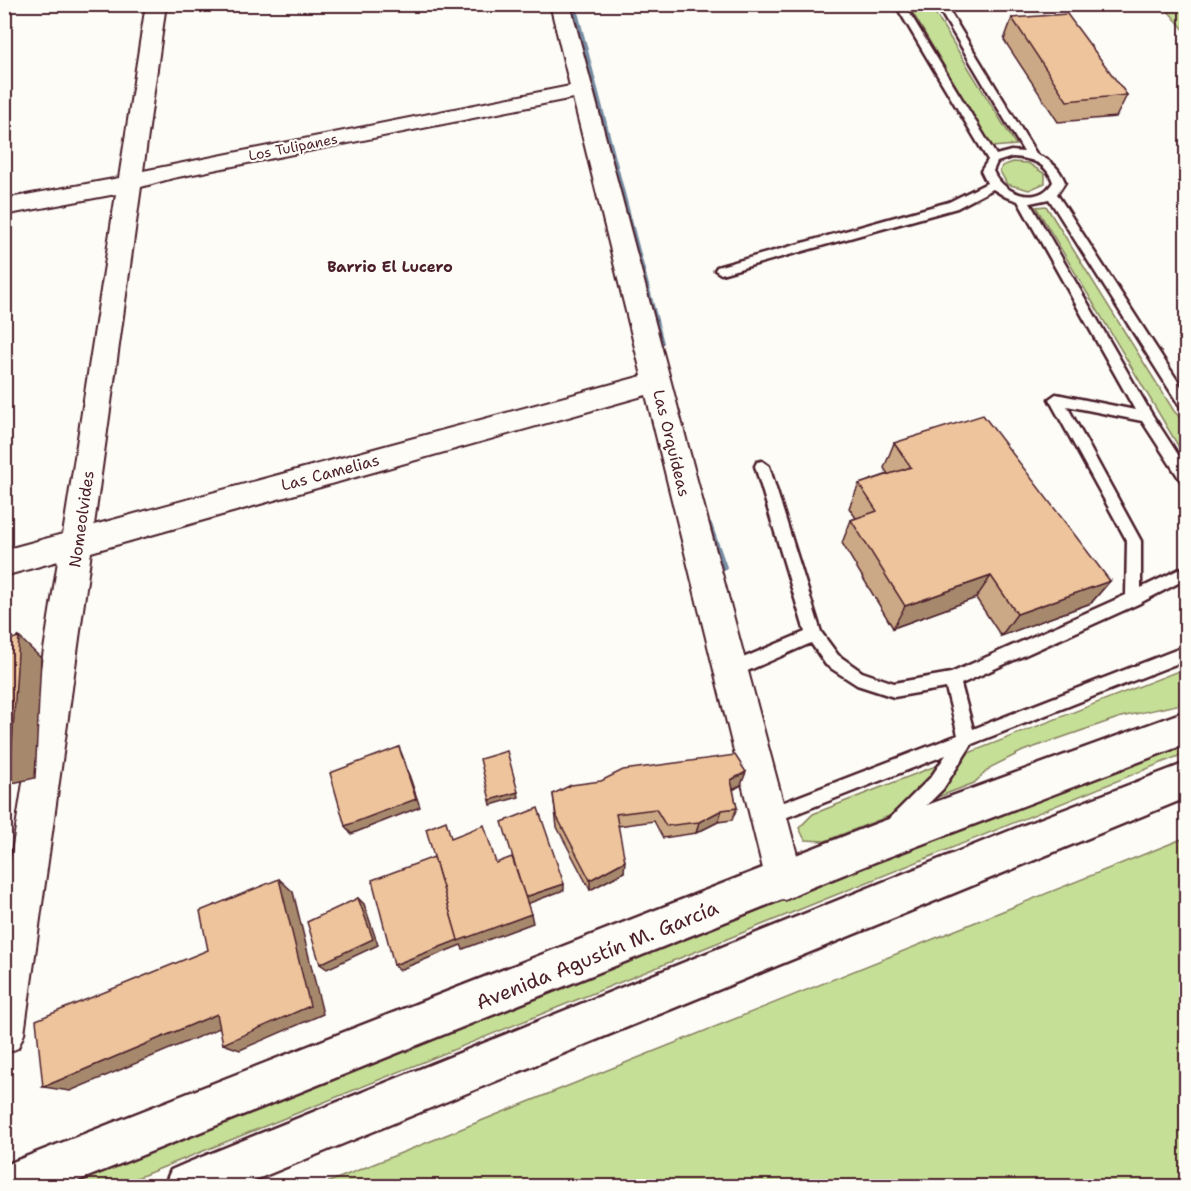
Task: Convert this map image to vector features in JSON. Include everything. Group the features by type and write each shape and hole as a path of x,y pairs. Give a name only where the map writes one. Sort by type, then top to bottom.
{"main road":[{"name":"Avenida Agustín M. García","path":"10,1186 785,881 875,843 1186,728"},
{"path":"187,1186 1013,849 1186,781"}],"street":[{"name":"Nomeolvides","path":"4,1034 156,4"},
{"name":"Las Orquídeas","path":"560,4 785,881"},
{"name":"Los Tulipanes","path":"4,207 130,183 172,171 582,90"},
{"name":"Las Camelias","path":"4,563 656,382"}],"lane":[{"path":"899,4 993,160"},
{"path":"940,4 1034,157"},
{"path":"1011,154 1034,157 1052,167 1057,174 1059,182 1051,194 1033,199 1022,198 1001,191 993,185 987,171 993,160 1011,154"},
{"path":"721,270 953,206 993,185"},
{"path":"1051,194 1186,404"},
{"path":"1022,198 1146,417 1186,477"},
{"path":"1133,599 1134,541 1056,399 1146,417"},
{"path":"762,466 814,635 832,660 856,678 894,690 952,680 1133,599 1186,572"},
{"path":"730,671 814,635"},
{"path":"767,817 1186,652"},
{"path":"875,843 937,783 967,738 952,680"}],"green space":[{"path":"908,5 930,5 1016,145 992,147"},
{"path":"1163,5 1186,5 1186,32"},
{"path":"1013,162 1028,163 1045,174 1045,183 1029,190 1007,184 1000,171 1002,166"},
{"path":"1046,206 1174,411 1186,424 1186,459 1036,207"},
{"path":"1186,668 1186,703 1121,717 1023,751 991,767 974,783 825,841 805,840 799,828 813,814"},
{"path":"1186,739 1186,753 117,1186 66,1186"},
{"path":"1186,837 1186,1186 319,1186 1182,839"}],"building":[{"path":"1067,14 1127,95 1067,101 1012,18"},
{"path":"983,415 1110,581 1017,614 991,576 905,606 851,520 877,511 859,484 911,467 894,443"},
{"path":"19,637 11,761 4,762 4,641"},
{"path":"399,747 416,799 345,826 330,773"},
{"path":"507,751 518,792 490,800 480,759"},
{"path":"735,755 746,772 731,780 737,808 722,810 699,822 666,826 656,809 616,814 625,861 590,880 556,815 553,794 571,785 601,781 623,770"},
{"path":"538,808 564,884 525,897 502,822"},
{"path":"446,821 451,838 484,825 496,863 512,857 531,914 458,941 426,829"},
{"path":"434,857 458,940 394,965 372,880"},
{"path":"279,879 310,1006 223,1044 217,1014 43,1087 36,1020 208,950 200,911"},
{"path":"358,898 373,939 320,964 307,922"}],"waterway":[{"path":"573,4 660,343"},
{"path":"708,524 723,567"}],"district":[{"name":"Barrio El Lucero","path":"390,267"}]}
